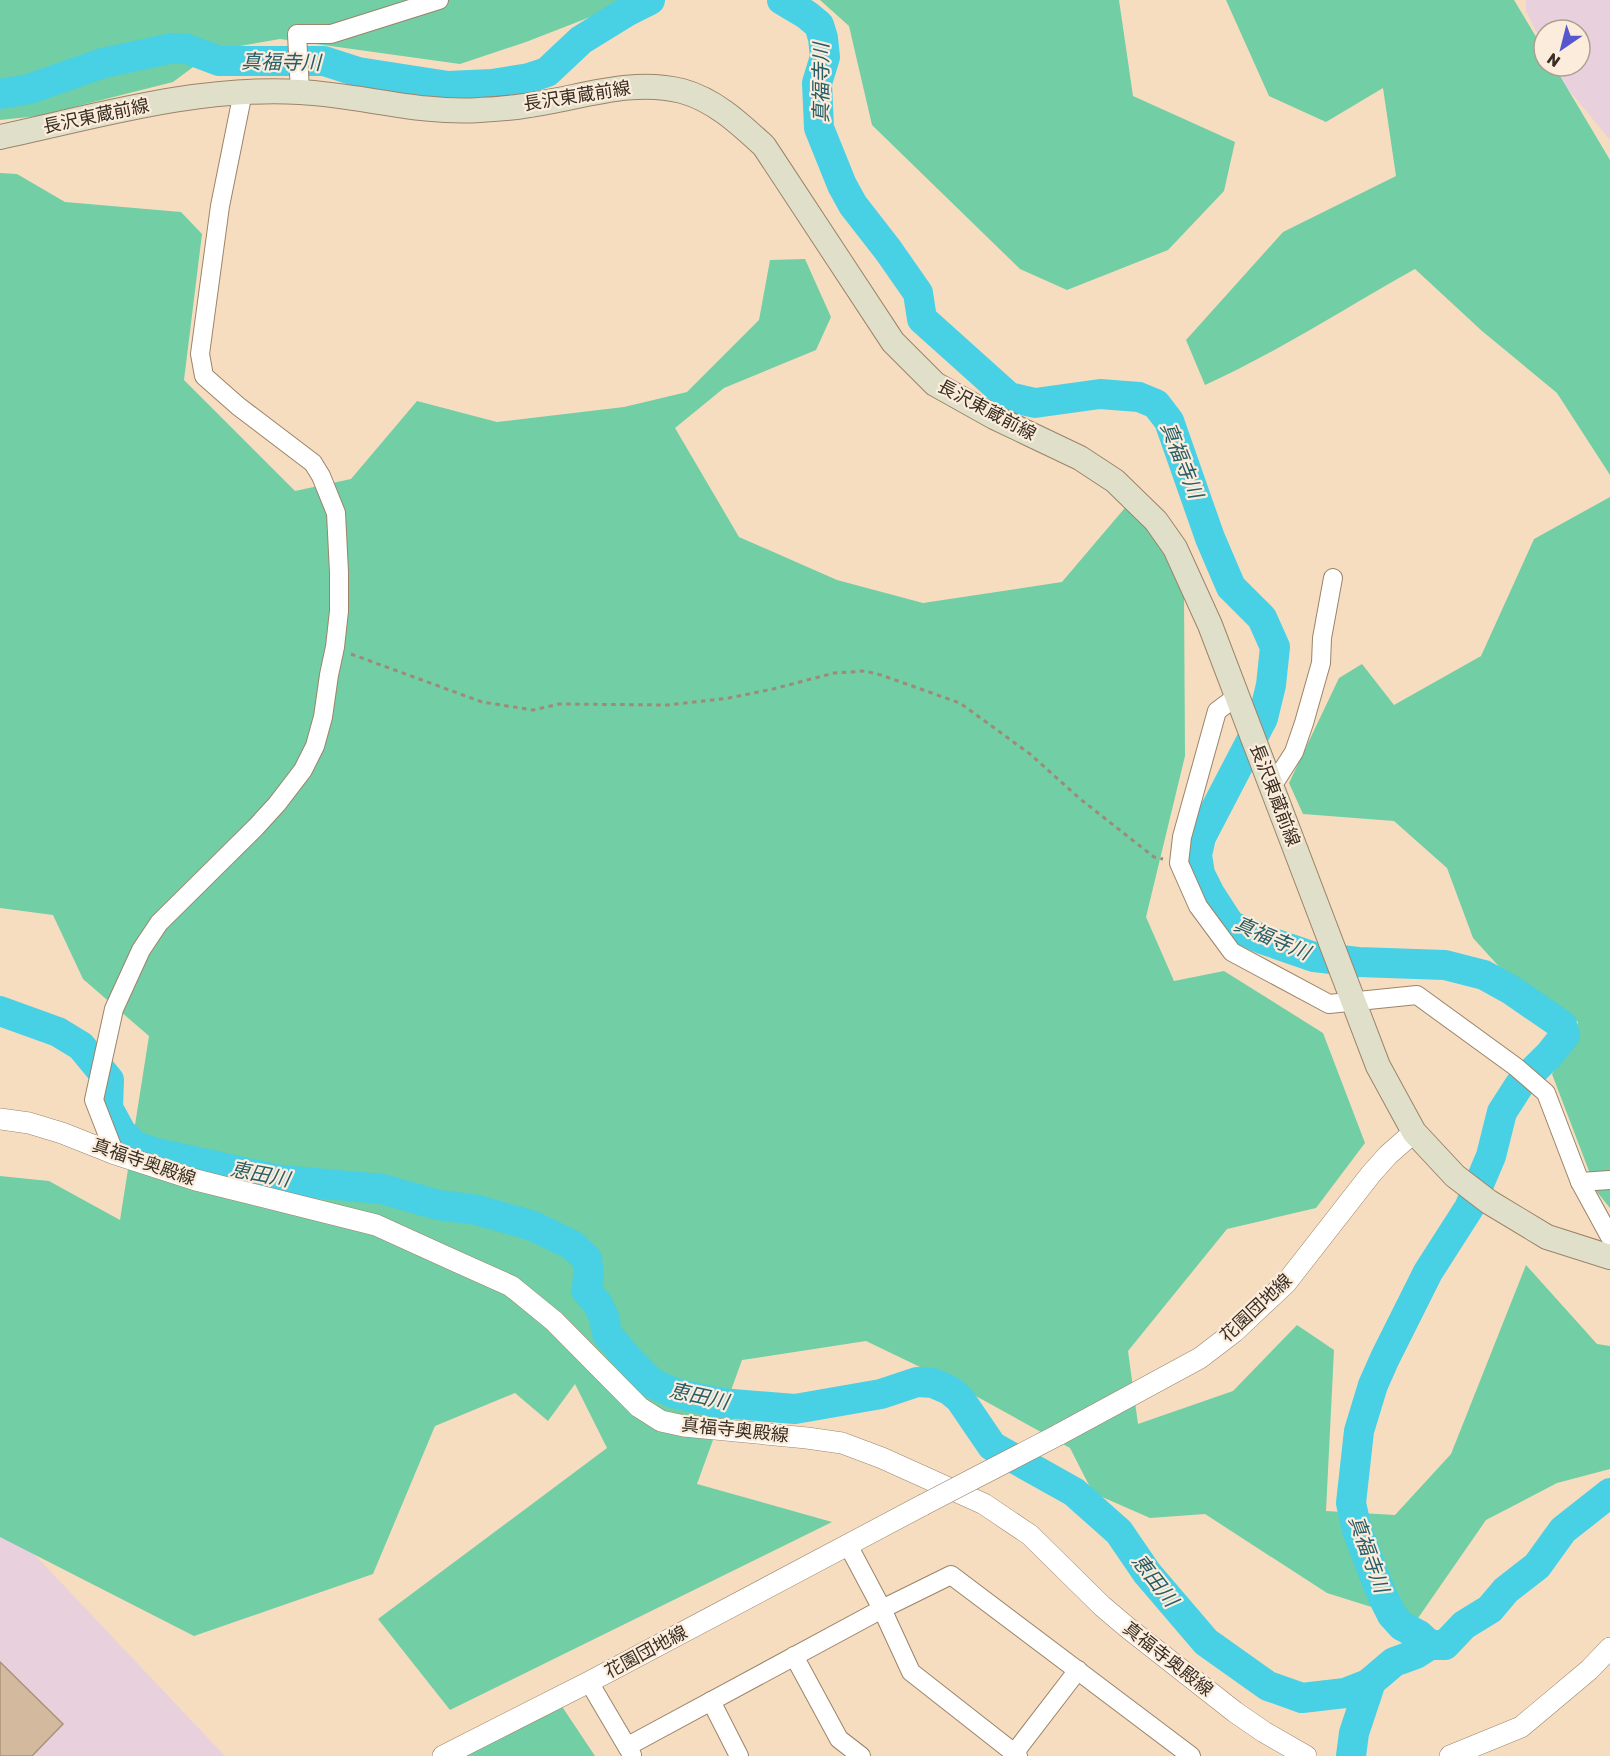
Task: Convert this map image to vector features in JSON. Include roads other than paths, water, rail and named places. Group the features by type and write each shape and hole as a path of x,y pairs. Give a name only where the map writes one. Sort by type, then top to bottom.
{"main road":[{"name":"長沢東蔵前線","path":"0,137 182,98 299,84 432,110 479,110 530,105 598,91 638,86 682,91 713,104 764,146 893,342 935,384 994,417 1080,458 1115,481 1156,521 1175,548 1190,576 1378,1066 1414,1132 1455,1176 1489,1202 1547,1238 1610,1257"}],"street":[{"path":"299,84 297,34 332,34 439,0"},
{"path":"115,1154 94,1100 114,1009 141,950 159,923 256,827 303,770 315,746 323,717 335,647 339,610 336,513 321,476 313,463 238,406 204,376 200,354 220,206 243,92"},
{"path":"1269,779 1294,752 1304,723 1321,663 1322,638 1333,578"},
{"path":"1239,705 1217,711 1182,837 1179,863 1198,906 1232,952 1329,1004 1349,994 1417,995 1541,1087 1546,1093 1580,1182 1610,1237"},
{"name":"真福寺奥殿線","path":"0,1119 29,1123 62,1133 115,1154 196,1180 376,1225 511,1287 554,1321 639,1407 661,1420 684,1426 842,1443 882,1458 984,1504 1030,1535 1102,1606 1145,1642 1235,1712 1306,1756"},
{"name":"花園団地線","path":"443,1756 589,1682 1200,1358 1234,1332 1286,1283 1371,1174 1414,1132"},
{"path":"1580,1182 1610,1179"},
{"path":"848,1545 911,1672 1015,1755 1078,1670"},
{"path":"589,1682 630,1751 711,1701 951,1575 1191,1756"},
{"path":"1450,1756 1521,1727 1589,1670 1610,1648"},
{"path":"794,1656 838,1739 861,1756"},
{"path":"711,1701 739,1756"}],"waterway":[{"name":"真福寺川","path":"0,94 29,89 103,63 173,48 187,49 219,61 324,61 358,72 448,86 492,84 529,78 547,72 581,40 650,0"},
{"name":"真福寺川","path":"782,0 819,25 825,57 817,83 819,128 842,185 853,205 918,293 922,319 1009,397 1035,403 1100,394 1139,397 1156,404 1169,421 1210,538 1231,587 1262,618 1275,647 1271,685 1263,718 1201,837 1197,855 1200,874 1230,925 1314,957 1358,962 1445,965 1484,975 1511,990 1562,1025 1565,1035 1550,1054 1520,1084 1502,1112 1491,1156 1469,1208 1428,1272 1385,1358 1373,1385 1359,1431 1351,1503 1357,1530 1392,1615 1402,1626 1419,1635 1430,1645 1445,1645 1464,1625 1490,1609 1506,1590 1537,1566 1563,1530 1610,1493"},
{"name":"恵田川","path":"0,1011 58,1032 81,1046 109,1080 108,1108 121,1132 135,1146 156,1153 280,1180 382,1189 438,1205 477,1210 533,1226 572,1245 587,1259 589,1275 586,1290 597,1303 604,1317 607,1334 652,1383 674,1393 720,1403 795,1409 881,1394 917,1382 933,1383 949,1390 960,1399 992,1446 1074,1492 1119,1532 1147,1573 1206,1642 1268,1686 1302,1698 1345,1693 1368,1684 1394,1662 1416,1654 1430,1645"},
{"path":"1351,1756 1354,1733 1369,1688 1368,1684"}]}
